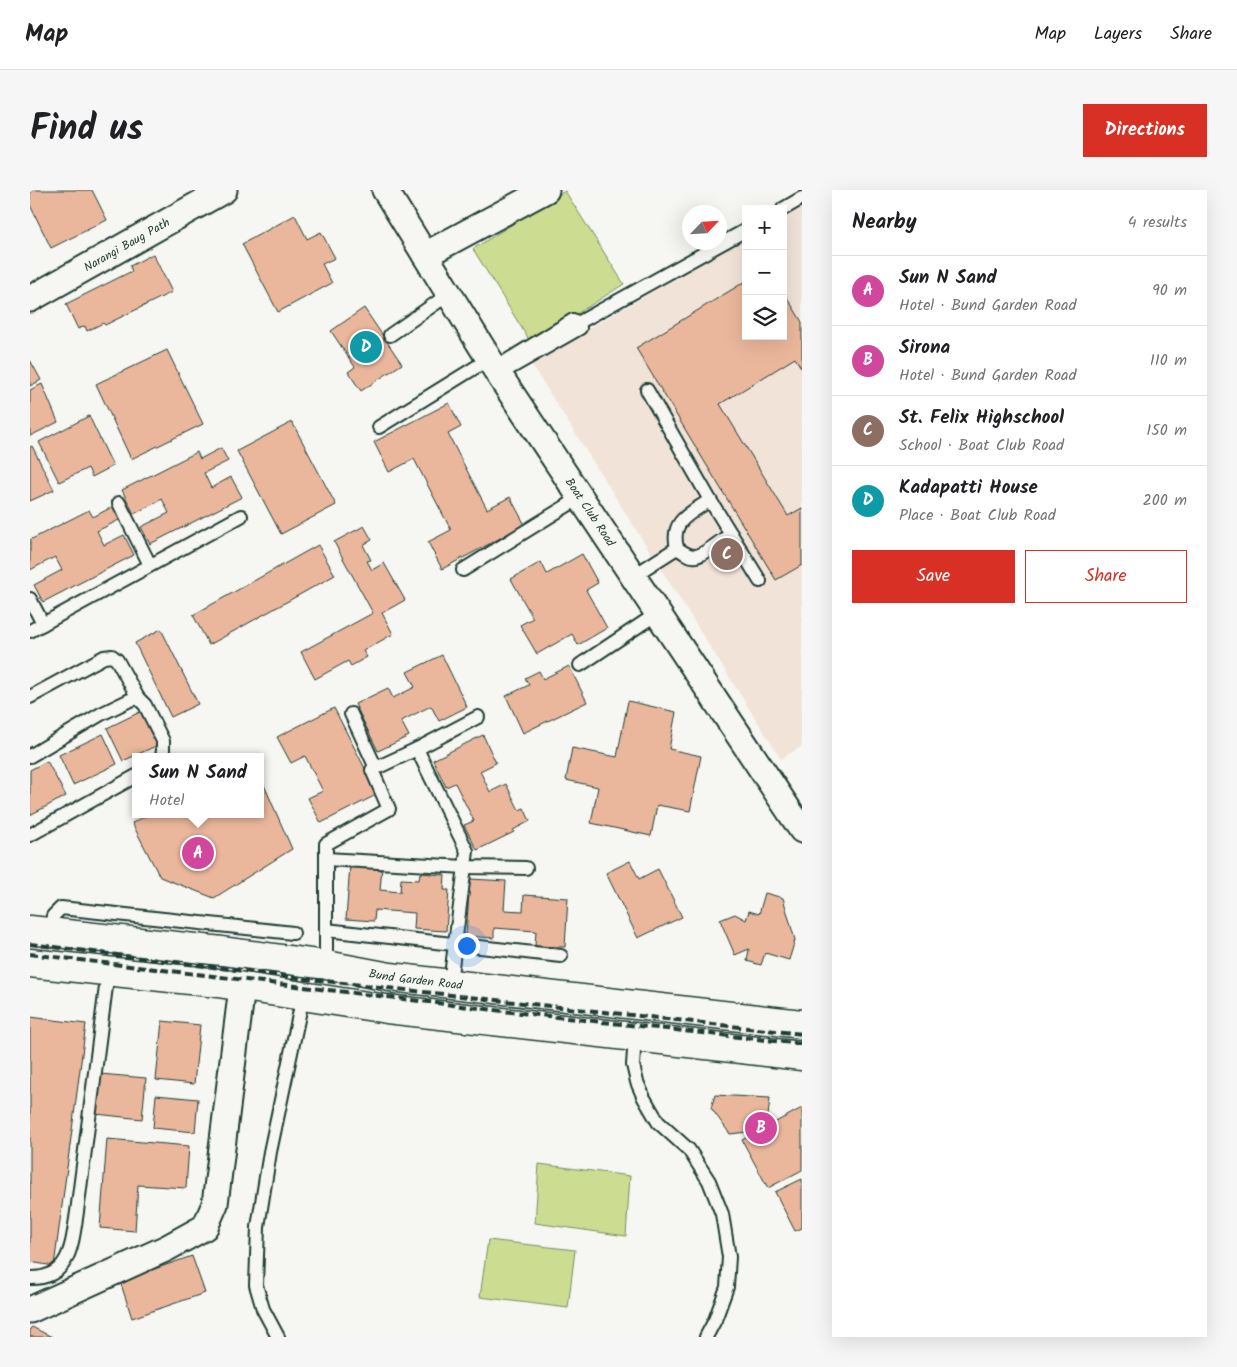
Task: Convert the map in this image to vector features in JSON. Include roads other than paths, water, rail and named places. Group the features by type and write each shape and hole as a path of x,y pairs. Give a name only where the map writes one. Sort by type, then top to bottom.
{"highway":[{"name":"Bund Garden Road","path":"40,931 212,950 326,965 390,977 802,1024"},
{"path":"30,962 242,987 387,1009 802,1056"}],"street":[{"name":"Narangi Baug Path","path":"30,299 224,190"},
{"name":"Boat Club Road","path":"386,190 494,367 802,830"},
{"path":"425,255 546,190"},
{"path":"30,1310 167,1248 205,1227 215,1204 242,987"}],"lane":[{"path":"787,207 802,198"},
{"path":"378,427 494,367 580,328 578,323 742,232"},
{"path":"390,335 449,294"},
{"path":"647,390 710,500 760,580"},
{"path":"463,570 581,497"},
{"path":"710,500 682,519 676,530 675,540 677,548 688,555 697,556 731,534"},
{"path":"119,504 150,565"},
{"path":"30,631 241,516"},
{"path":"633,576 677,548"},
{"path":"30,600 42,624"},
{"path":"580,665 658,613"},
{"path":"30,697 104,657 112,656 117,660 138,698 145,706 163,741 163,753"},
{"path":"30,756 101,714 138,698"},
{"path":"350,714 376,768"},
{"path":"326,965 326,844 389,809 372,770 478,717"},
{"path":"417,748 467,851 450,983"},
{"path":"30,835 132,778"},
{"path":"326,859 465,867 526,868"},
{"path":"40,931 61,908 293,933"},
{"path":"326,930 561,956"},
{"path":"30,1278 40,1278 65,1264 72,1247 108,971"},
{"path":"278,1337 263,1310 256,1285 258,1227 270,1152 303,996"},
{"path":"635,1037 633,1065 637,1082 644,1098 658,1122 689,1150 709,1182 722,1214 729,1257 727,1288 715,1320 706,1337"}],"railway":[{"path":"30,944 307,979 802,1034"},
{"path":"30,954 503,1011 802,1044"}],"place":[{"name":"Kadapatti House","path":"366,347"},
{"name":"St. Felix Highschool","path":"727,554"},
{"name":"Sun N Sand","path":"198,853"},
{"name":"Sirona","path":"761,1128"}]}
